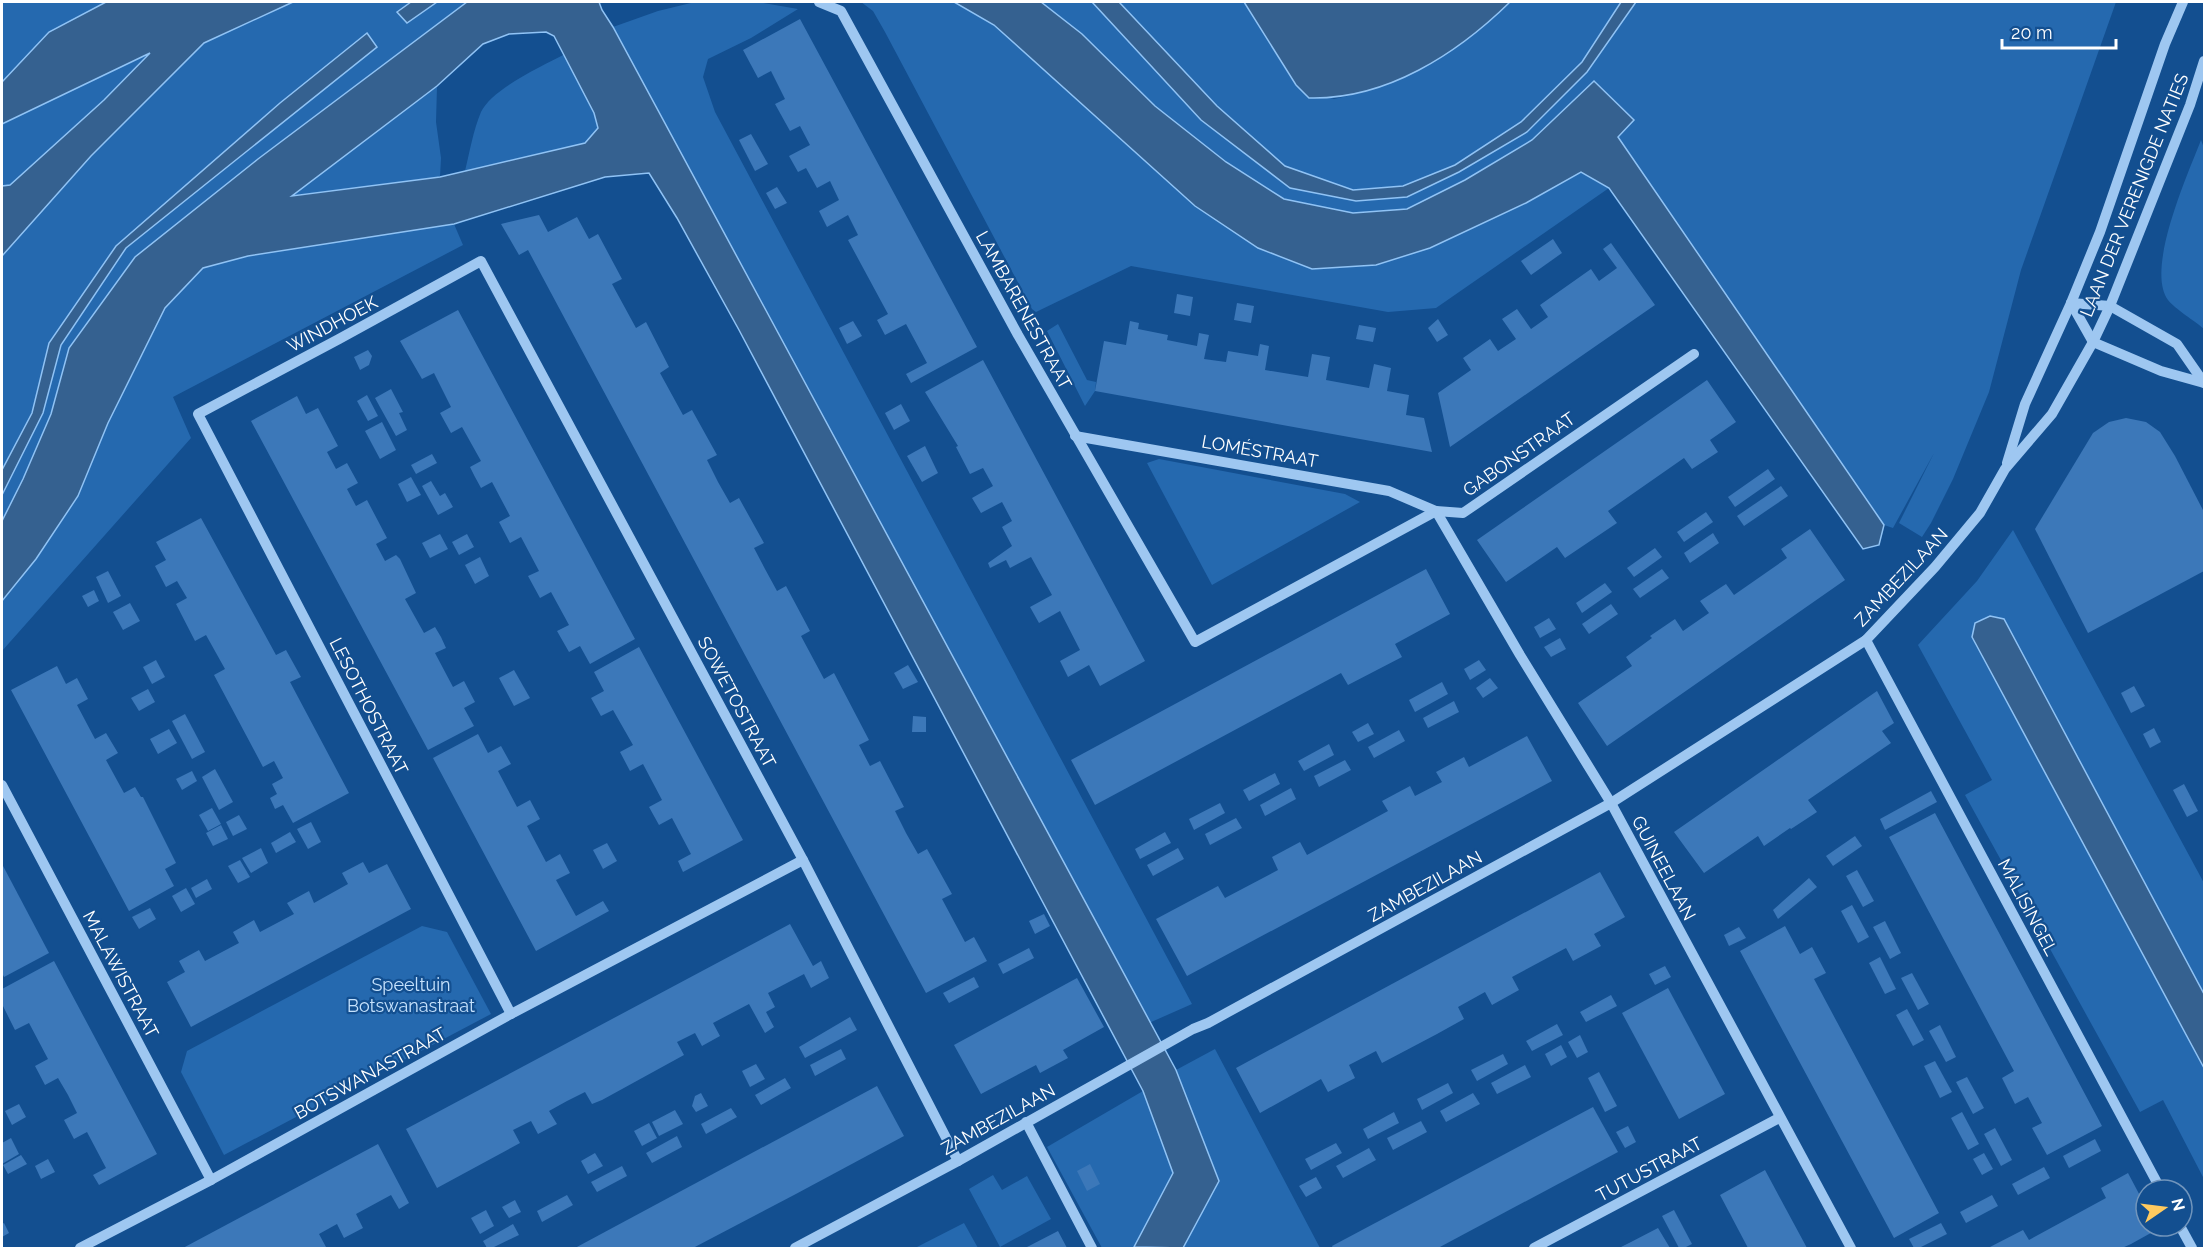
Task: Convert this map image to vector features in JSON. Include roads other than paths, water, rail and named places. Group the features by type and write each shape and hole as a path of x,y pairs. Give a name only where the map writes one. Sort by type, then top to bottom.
{"street":[{"name":"LAMBARENESTRAAT","path":"819,2 841,11 1075,436 1195,642"},
{"name":"LAAN DER VERENIGDE NATIES","path":"2071,303 2100,232 2165,44 2183,2"},
{"name":"LAAN DER VERENIGDE NATIES","path":"2093,342 2110,306 2190,105 2205,61"},
{"name":"WINDHOEK","path":"198,414 481,261"},
{"name":"SOWETOSTRAAT","path":"481,261 803,860 958,1161"},
{"path":"2071,303 2110,306 2176,344 2205,383 2162,371 2093,342 2071,303"},
{"name":"ZAMBEZILAAN","path":"2005,469 2025,404 2071,303"},
{"name":"ZAMBEZILAAN","path":"795,1248 1611,803 1866,640 1935,567 1980,513 2005,469 2052,414 2093,342"},
{"name":"GABONSTRAAT","path":"1195,642 1436,511 1462,513 1694,354"},
{"name":"LESOTHOSTRAAT","path":"198,414 511,1014"},
{"name":"LOMÉSTRAAT","path":"1075,436 1389,491 1436,511"},
{"name":"GUINEELAAN","path":"1436,511 1520,655 1611,803 1851,1248"},
{"name":"MALISINGEL","path":"1866,640 2155,1178"},
{"name":"MALAWISTRAAT","path":"2,785 212,1179"},
{"name":"BOTSWANASTRAAT","path":"80,1248 212,1179 511,1014 803,860"},
{"name":"TUTUSTRAAT","path":"1534,1248 1779,1118"},
{"path":"1026,1122 1092,1248"}],"park label":[{"name":"Speeltuin Botswanastraat","path":"411,994"}]}
